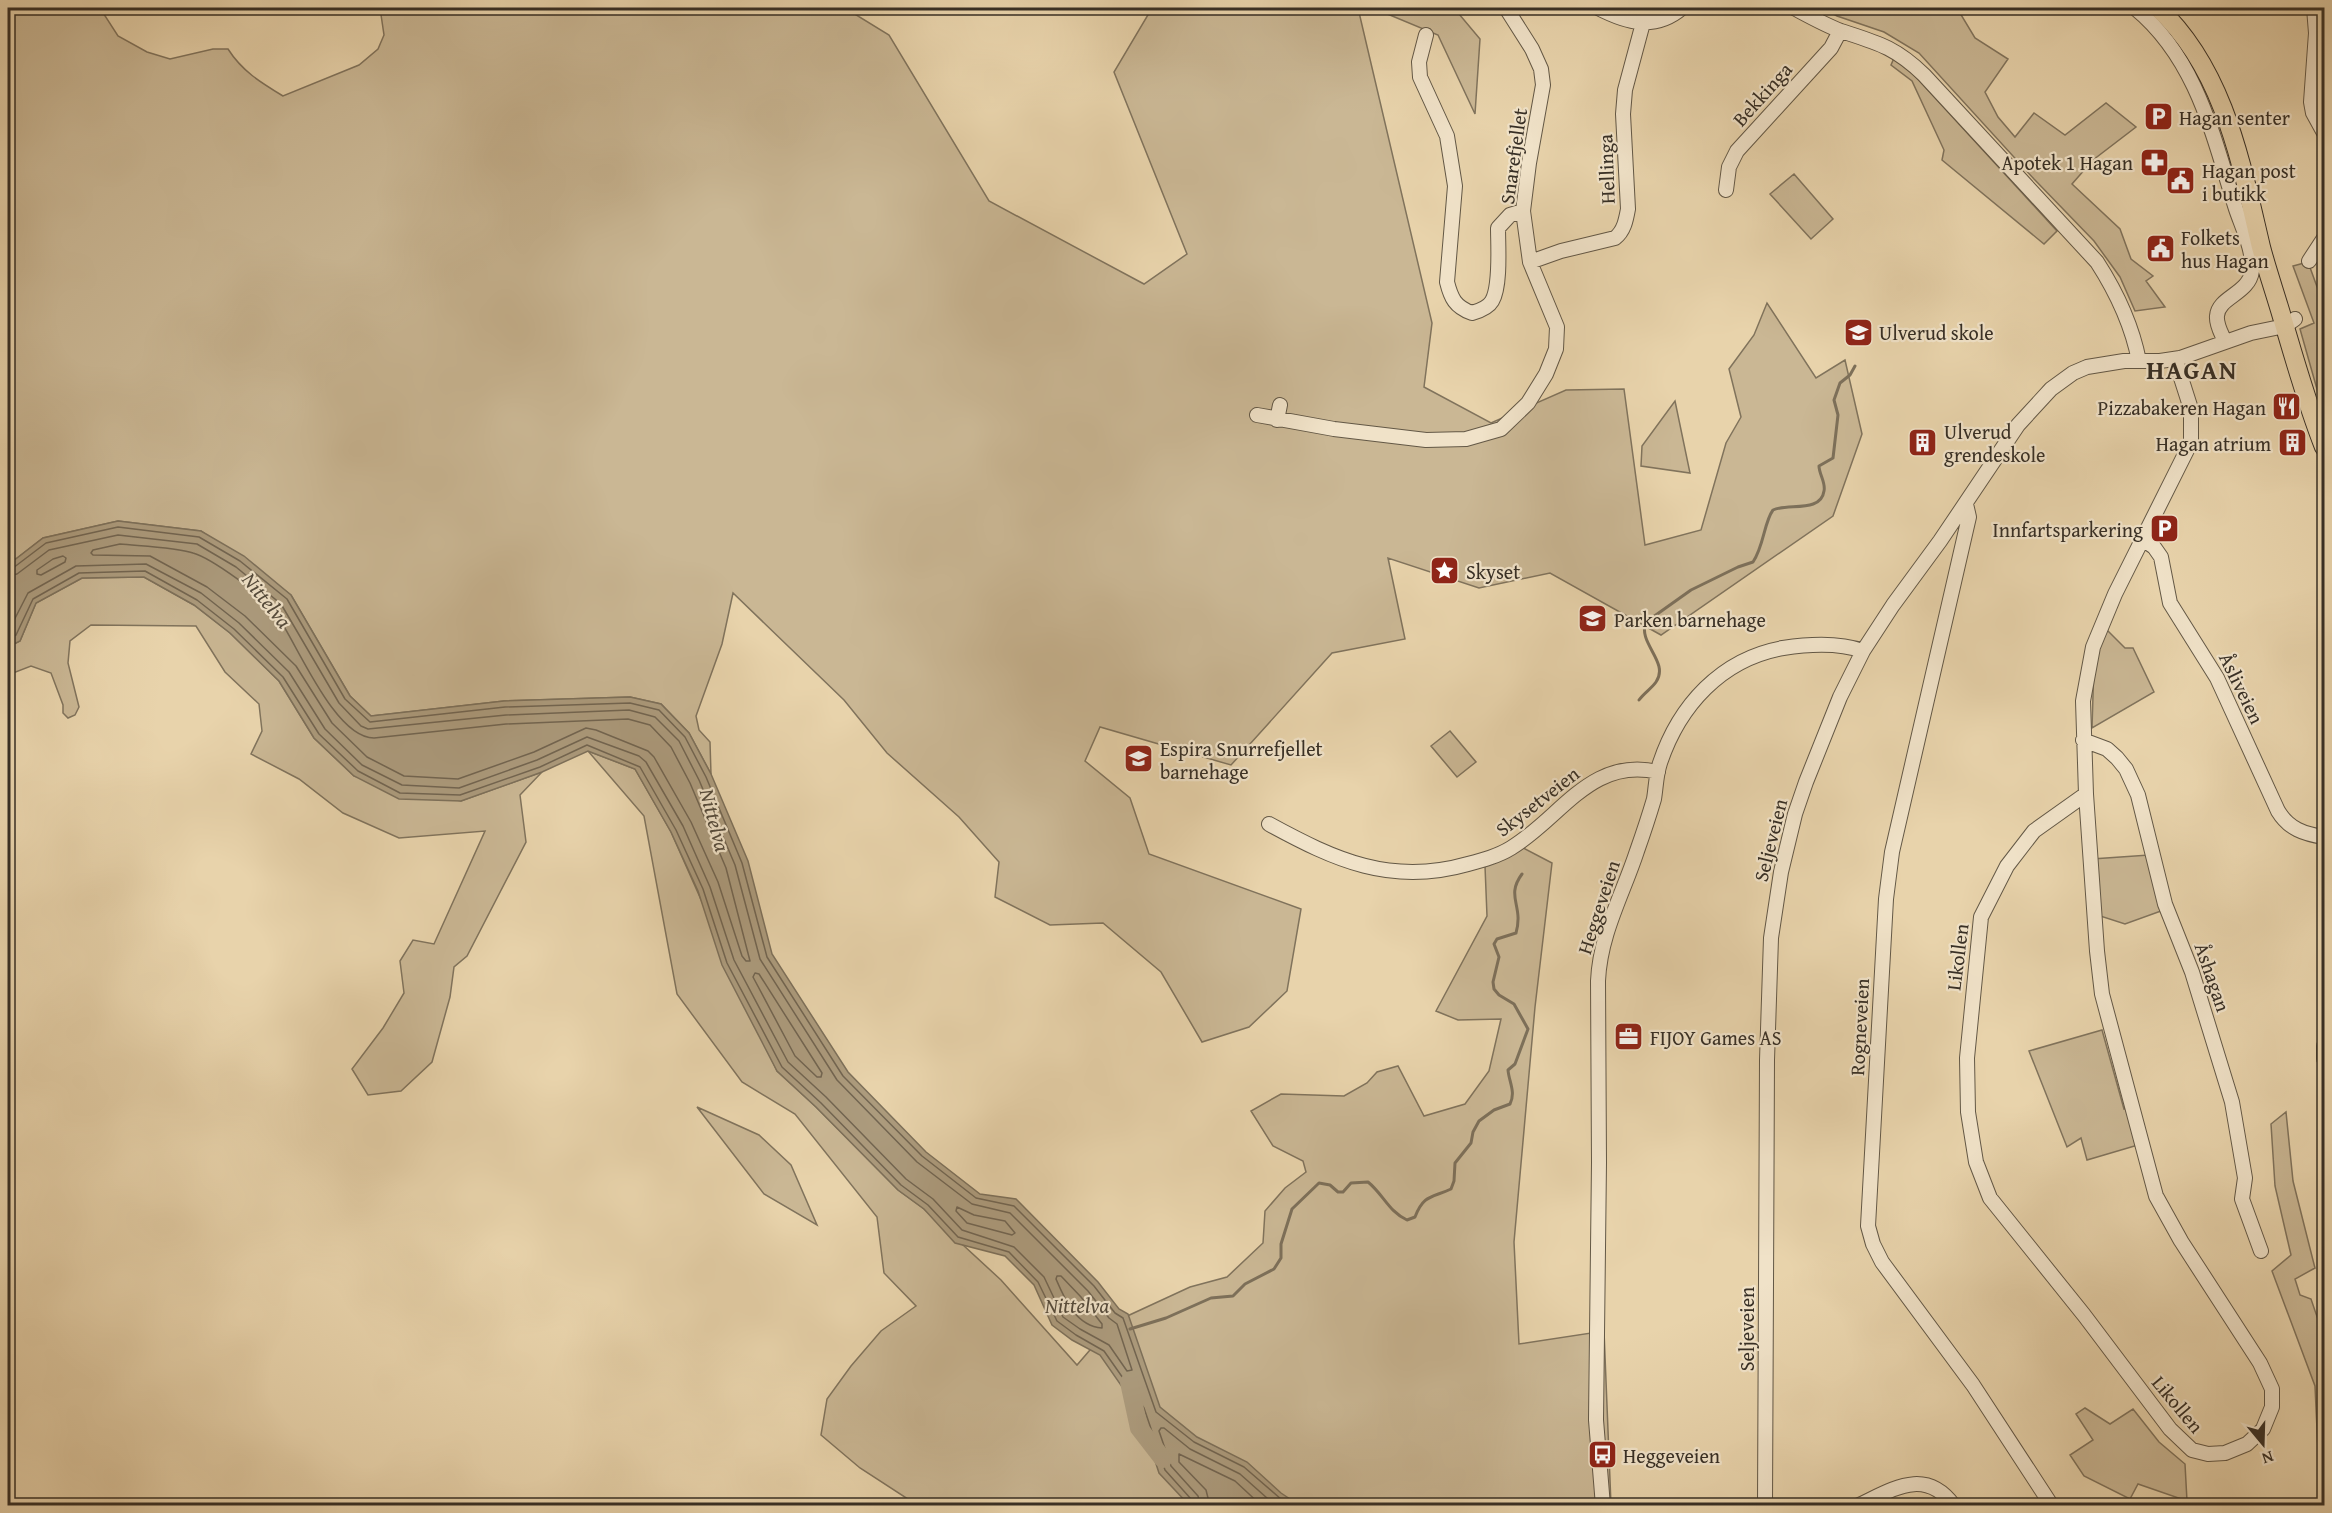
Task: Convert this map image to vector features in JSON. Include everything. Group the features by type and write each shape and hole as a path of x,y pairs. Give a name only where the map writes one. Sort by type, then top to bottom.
{"main road":[{"path":"2158,8 2187,39 2211,79 2224,113 2258,226 2267,240 2307,402 2325,447"}],"street":[{"name":"Snarefjellet","path":"1257,415 1334,429 1426,440 1466,439 1501,429 1528,402 1546,374 1556,349 1557,327 1530,262 1523,211 1543,85 1541,69 1532,49 1506,8"},
{"path":"1598,8 1623,18 1643,22 1663,20 1682,8"},
{"name":"Hellinga","path":"1530,262 1561,251 1611,240 1618,237 1622,230 1628,209 1623,114 1625,90 1647,8"},
{"path":"1794,8 1840,31 1876,41 1897,52 1914,65 2082,244 2105,274 2122,307 2139,360"},
{"path":"2135,8 2158,28 2174,47 2196,87 2248,246 2252,268 2249,280 2241,291 2222,305 2218,312 2218,323 2225,342"},
{"path":"2314,8 2316,33 2311,102 2313,113 2325,133"},
{"name":"Bekkinga","path":"1726,190 1729,167 1737,151 1831,48 1840,31"},
{"path":"1426,35 1419,62 1420,77 1447,136 1455,186 1447,282 1449,293 1461,309 1472,313 1480,311 1493,300 1496,285 1498,228 1510,215 1523,211"},
{"path":"2309,261 2325,237"},
{"path":"2175,360 2251,333 2263,325 2287,321"},
{"name":"Seljeveien","path":"1765,1506 1767,1060 1771,938 1783,862 1806,782 1840,697 1863,651 2019,425 2051,389 2073,373 2087,367 2139,360 2175,360"},
{"name":"Likollen","path":"2086,794 2034,831 2007,866 1982,917 1967,1058 1968,1112 1976,1162 1990,1198 2084,1315 2169,1429 2192,1450 2208,1454 2225,1453 2247,1444 2263,1429 2272,1407 2272,1389 2260,1363 2167,1219 2156,1196 2102,994 2083,740 2084,686 2099,628 2191,442 2191,409 2175,360"},
{"path":"1277,420 1280,405"},
{"name":"Rogneveien","path":"1965,504 1969,518 1892,852 1886,899 1868,1226 1877,1253 1889,1272 1973,1385 2052,1506"},
{"name":"Åsliveien","path":"2142,539 2154,547 2161,557 2170,603 2217,678 2284,821 2292,828 2309,835 2325,837"},
{"name":"Heggeveien","path":"1603,1506 1596,1420 1599,968 1607,931 1631,870 1651,807 1658,772 1672,736 1689,705 1706,686 1729,669 1757,655 1788,647 1836,645 1863,651"},
{"name":"Åshagan","path":"2083,740 2106,749 2117,758 2126,769 2138,795 2165,904 2192,972 2232,1102 2245,1179 2242,1199 2261,1251"},
{"name":"Skysetveien","path":"1269,824 1314,849 1349,862 1399,872 1436,870 1482,860 1512,848 1586,788 1610,772 1640,768 1658,772"},
{"path":"2325,1046 2325,1059"},
{"path":"1857,1506 1904,1485 1926,1484 1940,1491 1954,1506"}],"shaded area":[{"path":"8,8 100,8 118,36 147,52 170,59 213,49 228,49 245,70 283,96 359,65 378,49 384,35 380,8 845,8 889,35 989,201 1144,284 1187,254 1114,72 1152,8 1358,8 1432,323 1424,387 1491,423 1566,390 1624,389 1645,545 1701,530 1726,443 1741,417 1729,369 1754,335 1767,303 1816,378 1845,360 1862,434 1833,516 1661,635 1550,573 1479,588 1388,558 1405,639 1332,653 1231,765 1100,727 1085,761 1130,798 1149,854 1301,909 1287,991 1249,1027 1202,1042 1161,972 1103,923 1050,925 995,897 999,862 959,817 887,753 844,700 733,593 722,644 696,716 699,730 710,742 711,774 689,733 661,704 630,697 504,701 371,716 350,696 291,595 201,531 118,521 43,538 8,565"},
{"path":"1373,8 1454,8 1480,39 1475,114 1438,35"},
{"path":"1822,8 1957,8 1975,38 2008,59 1985,92 1998,117 2015,137 2034,113 2065,135 2106,103 2136,127 2093,160 2072,184 2120,229 2131,259 2153,276 2146,281 2165,307 2135,311 2120,277 2094,241 1919,53 1884,32 1837,16"},
{"path":"1894,58 1904,64 2057,231 2044,244 1942,160 1944,150 1912,81 1891,65"},
{"path":"1794,174 1833,219 1811,239 1770,194"},
{"path":"2308,262 2324,306 2324,414 2300,329 2314,323 2293,266"},
{"path":"1675,401 1690,473 1641,466 1642,446"},
{"path":"144,577 194,605 230,633 279,681 314,738 354,776 461,801 542,772 520,795 526,842 467,956 454,967 450,997 432,1062 401,1091 368,1095 352,1069 383,1028 404,993 400,961 413,940 434,944 485,831 399,838 343,813 299,779 251,754 262,731 259,704 225,672 196,626 91,625 70,641 68,663 79,707 75,715 68,718 63,713 63,705 51,673 31,666 8,675 8,647 20,641 36,603 82,578"},
{"path":"2105,628 2125,648 2133,648 2154,692 2092,728 2094,663"},
{"path":"1450,731 1476,762 1457,777 1431,746"},
{"path":"588,751 635,769 671,832 777,1071 898,1190 924,1209 1001,1280 1077,1365 1102,1336 1123,1318 1190,1287 1227,1277 1263,1243 1265,1211 1285,1188 1306,1172 1303,1161 1273,1146 1251,1111 1281,1094 1344,1096 1367,1083 1377,1072 1398,1066 1424,1116 1465,1104 1489,1071 1501,1019 1458,1020 1436,1011 1487,916 1485,866 1510,841 1552,863 1535,1007 1514,1242 1519,1344 1604,1331 1611,1505 917,1505 860,1468 821,1435 827,1399 881,1331 916,1306 884,1273 877,1217 795,1114 742,1082 677,994 644,816"},
{"path":"2149,855 2161,911 2125,924 2094,914 2092,859"},
{"path":"2102,1030 2124,1109 2128,1108 2138,1145 2087,1160 2081,1138 2067,1147 2029,1051"},
{"path":"697,1107 759,1135 791,1165 817,1225 764,1194"},
{"path":"2286,1112 2293,1181 2315,1268 2295,1279 2300,1295 2311,1299 2324,1337 2324,1451 2318,1451 2315,1386 2272,1271 2291,1255 2275,1186 2271,1124"},
{"path":"2085,1408 2110,1424 2133,1409 2159,1442 2185,1464 2187,1501 2138,1484 2130,1499 2084,1476 2070,1455 2093,1440 2076,1414"}],"water":[{"path":"118,521 201,531 244,556 291,595 350,696 371,716 504,701 630,697 661,704 689,733 711,774 748,861 772,954 848,1072 926,1152 980,1194 1016,1199 1098,1282 1119,1309 1128,1314 1160,1407 1197,1437 1247,1462 1281,1493 1299,1505 1189,1505 1159,1473 1139,1411 1100,1355 1072,1340 1052,1325 1034,1285 1005,1256 955,1243 924,1209 898,1190 777,1071 722,965 698,891 671,832 635,769 588,751 542,772 461,801 399,799 354,776 314,738 279,681 230,633 194,605 144,577 82,578 36,603 20,641 8,647 8,565 43,538"}],"waterway":[{"path":"1639,700 1656,682 1659,675 1657,660 1644,630 1646,622 1691,590 1753,562 1760,549 1773,510 1810,505 1822,498 1824,488 1819,466 1833,458 1838,415 1834,400 1840,383 1850,375 1855,366"},
{"path":"1130,1329 1166,1318 1211,1298 1233,1296 1245,1284 1274,1269 1281,1258 1281,1244 1292,1209 1319,1183 1330,1185 1338,1192 1343,1192 1351,1183 1368,1182 1395,1212 1407,1220 1415,1217 1425,1200 1451,1189 1455,1163 1471,1143 1473,1132 1479,1121 1494,1110 1510,1104 1512,1100 1508,1070 1515,1064 1528,1029 1514,1004 1494,989 1493,982 1499,957 1494,944 1497,939 1516,933 1518,915 1515,889 1522,874"},
{"name":"Nittelva","path":"1129,1382 1139,1428 1163,1459"}],"place":[{"name":"Hagan senter","path":"2158,117"},
{"name":"Apotek 1 Hagan","path":"2154,162"},
{"name":"Hagan post i butikk","path":"2181,181"},
{"name":"Folkets hus Hagan","path":"2160,248"},
{"name":"Ulverud skole","path":"1858,332"},
{"name":"Pizzabakeren Hagan","path":"2287,407"},
{"name":"Ulverud grendeskole","path":"1923,443"},
{"name":"Hagan atrium","path":"2292,443"},
{"name":"Innfartsparkering","path":"2164,529"},
{"name":"Skyset","path":"1445,571"},
{"name":"Parken barnehage","path":"1593,619"},
{"name":"Espira Snurrefjellet barnehage","path":"1139,759"},
{"name":"FIJOY Games AS","path":"1629,1037"},
{"name":"Heggeveien","path":"1602,1455"}],"district":[{"name":"HAGAN","path":"2192,369"}]}
